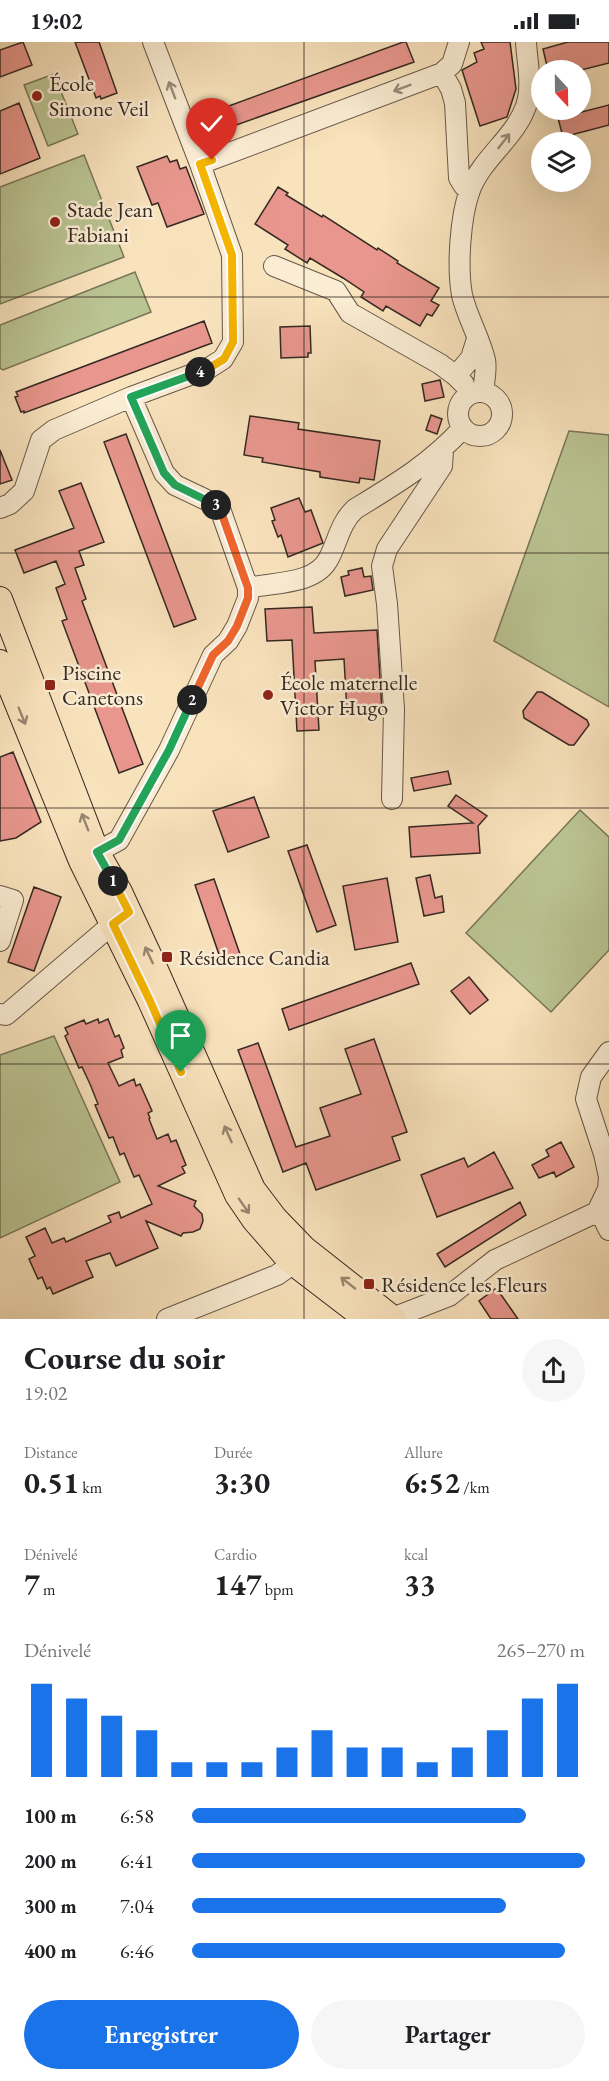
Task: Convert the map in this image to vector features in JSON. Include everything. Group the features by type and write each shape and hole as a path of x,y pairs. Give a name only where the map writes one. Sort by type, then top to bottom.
{"main road":[{"path":"0,599 8,665 81,861 121,918 253,1190 275,1218 299,1256 366,1319"},
{"path":"8,665 97,852 120,892 121,918"},
{"path":"299,1256 395,1319"}],"street":[{"path":"0,508 10,504 24,490 41,440 54,430 131,397 209,368 224,359 233,342 232,255 153,42"},
{"path":"200,164 442,73 452,64 459,42"},
{"path":"274,266 336,291 350,313 440,364 462,380 466,387 475,394 496,398 500,404 502,418 500,425 489,434 482,436 468,433 457,416 458,409 475,394 486,361 462,296 459,270 470,189 517,124 526,105 529,83 526,42"},
{"path":"442,73 451,89 455,103 459,178 464,186 470,189"},
{"path":"456,376 471,358 477,339"},
{"path":"97,852 119,840 169,750 213,655 228,641 237,626 248,598 248,588 219,506 175,485 164,473 131,397"},
{"path":"248,588 302,578 322,568 329,560 348,516 413,474 442,451 463,428"},
{"path":"392,799 394,709 387,604 382,566 387,549 442,466 442,451"},
{"path":"0,896 13,900 0,941"},
{"path":"0,1014 6,1015 121,918"},
{"path":"395,1319 449,1296 495,1260 603,1219 609,1177 586,1099 591,1077 609,1052"},
{"path":"167,1319 277,1275 299,1256"}],"green space":[{"path":"54,74 78,134 48,146 24,85"},
{"name":"Stade Jean Fabiani","path":"84,155 124,257 0,304 0,187"},
{"path":"135,272 151,312 3,370 0,368 0,325"},
{"path":"569,431 609,435 609,707 494,641"},
{"path":"580,810 609,837 609,950 551,1012 466,933"},
{"path":"54,1036 120,1182 0,1238 0,1055"}],"building":[{"path":"23,42 32,65 0,77 0,50"},
{"path":"75,42 99,42 117,93 101,99 100,96 96,98"},
{"path":"406,42 414,62 222,130 217,115 218,110"},
{"path":"481,42 510,42 516,89 507,117 480,126 462,70 477,62 474,53 484,49"},
{"path":"568,42 609,42 609,63 591,68 591,60 546,60 543,49"},
{"path":"19,103 40,158 0,174 0,111"},
{"path":"609,105 609,125 582,132 562,132 559,120 591,120 591,110"},
{"path":"167,156 170,162 177,160 180,169 186,167 204,214 167,227 158,203 152,205 137,167"},
{"path":"278,187 288,193 286,195 322,217 323,215 377,250 378,248 398,261 397,263 439,288 431,301 439,305 432,316 427,314 420,326 386,306 383,311 361,297 364,292 310,258 307,263 285,249 288,245 255,224"},
{"path":"204,321 212,343 24,413 24,411 21,412 15,397 18,396 16,392"},
{"path":"310,326 311,353 308,353 308,357 281,358 280,327"},
{"path":"440,380 444,397 425,401 422,384"},
{"path":"431,415 442,419 437,434 426,430"},
{"path":"250,416 299,423 298,429 380,441 374,480 360,478 359,483 320,477 320,472 262,462 263,458 244,455"},
{"path":"126,434 196,619 174,627 104,442"},
{"path":"0,450 12,480 0,484"},
{"path":"81,483 104,542 79,551 84,565 75,568 86,599 82,601 143,764 119,773 62,621 67,619 56,588 65,584 56,561 24,573 15,550 74,528 59,491"},
{"path":"299,498 305,512 311,510 323,543 288,557 281,535 278,537 272,521 275,520 271,508"},
{"path":"362,568 364,577 371,576 373,590 345,596 341,577 349,575 348,571"},
{"path":"312,607 314,633 377,630 382,710 347,712 344,659 315,661 319,730 297,731 292,640 267,641 265,609"},
{"path":"537,692 542,692 587,720 589,725 574,745 569,745 524,718 523,711"},
{"path":"13,752 41,822 16,838 0,841 0,757"},
{"path":"448,771 451,784 414,791 411,778"},
{"path":"456,795 487,816 478,826 480,853 411,857 409,827 473,823 448,806"},
{"path":"254,797 269,837 228,852 213,811"},
{"path":"307,845 336,925 317,932 288,851"},
{"path":"430,875 435,898 442,896 444,912 424,916 416,878"},
{"path":"387,878 398,942 355,950 343,886"},
{"path":"214,879 242,960 223,966 195,885"},
{"path":"34,887 61,897 34,971 8,962"},
{"path":"411,963 419,984 289,1030 282,1009"},
{"path":"469,977 488,1000 470,1014 451,991"},
{"path":"98,1019 99,1023 108,1019 115,1037 119,1035 124,1048 121,1050 123,1057 108,1063 119,1086 134,1079 136,1086 140,1084 152,1111 148,1113 149,1119 157,1139 168,1134 171,1142 176,1140 186,1165 182,1167 185,1173 158,1186 196,1201 194,1206 202,1214 203,1221 200,1229 183,1233 181,1236 146,1221 158,1248 116,1266 110,1253 86,1261 93,1277 53,1294 50,1287 47,1289 42,1277 38,1279 29,1259 35,1256 26,1237 45,1228 52,1243 64,1238 66,1242 111,1222 108,1216 119,1212 121,1218 152,1204 139,1175 134,1177 124,1153 120,1155 113,1137 109,1138 95,1105 98,1104 90,1084 82,1067 79,1068 65,1036 68,1034 65,1028 84,1020 86,1024"},
{"path":"374,1039 407,1132 392,1137 400,1160 316,1190 306,1163 283,1172 238,1050 258,1043 296,1147 330,1136 320,1108 361,1094 345,1049"},
{"path":"561,1142 574,1167 556,1177 554,1172 539,1178 532,1165 549,1156 546,1150"},
{"path":"494,1152 513,1188 437,1217 421,1175 464,1158 468,1167"},
{"path":"520,1202 526,1215 445,1267 437,1254"},
{"path":"495,1289 518,1319 491,1319 479,1301"}],"place":[{"name":"École Simone Veil","path":"37,96"},
{"name":"Stade Jean Fabiani","path":"55,222"},
{"name":"Piscine Canetons","path":"50,685"},
{"name":"École maternelle Victor Hugo","path":"268,695"},
{"name":"Résidence Candia","path":"167,957"},
{"name":"Résidence les Fleurs","path":"369,1284"}],"route":[{"path":"181,1072 113,924 129,912 97,852 119,840 169,750 213,655 228,641 237,626 248,598 248,588 219,506 175,485 164,473 131,397 209,368 224,359 233,342 232,255 200,164 212,160"}]}
